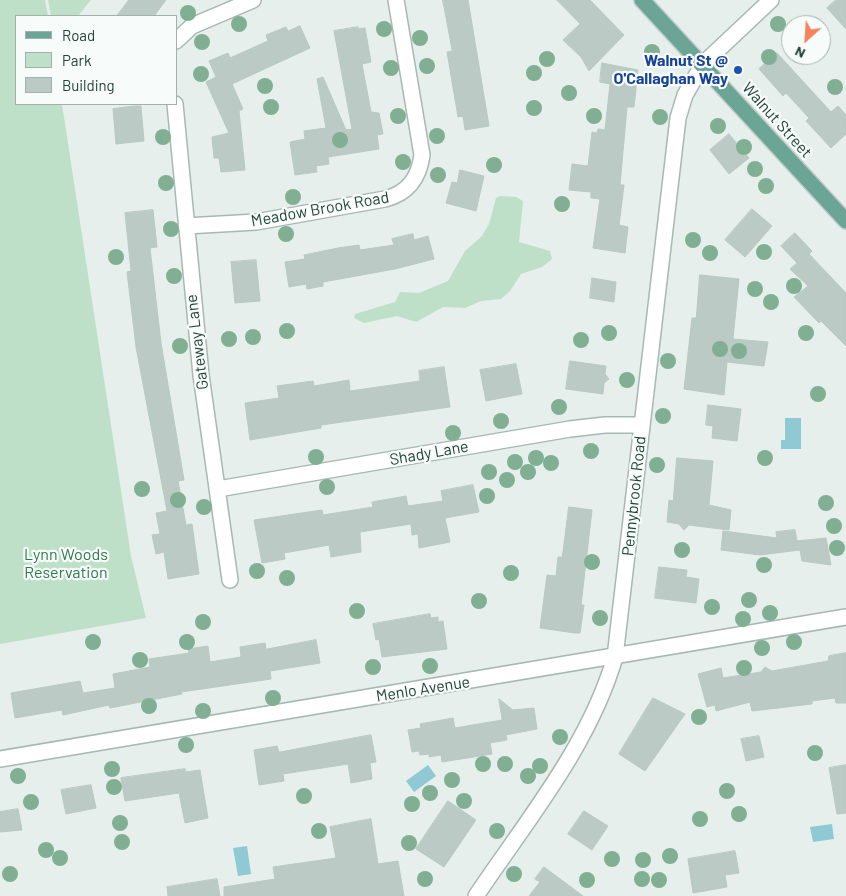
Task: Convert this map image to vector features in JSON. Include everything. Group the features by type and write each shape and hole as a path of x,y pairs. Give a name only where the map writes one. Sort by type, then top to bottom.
{"main road":[{"name":"Walnut Street","path":"642,0 846,221"}],"street":[{"path":"178,38 192,26 253,0"},
{"name":"Meadow Brook Road","path":"186,226 256,222 385,199 399,194 412,184 419,170 422,155 396,0"},
{"name":"Pennybrook Road","path":"476,896 580,741 603,694 615,657 678,118 685,95 703,64 771,0"},
{"name":"Gateway Lane","path":"175,105 201,375 230,580"},
{"name":"Shady Lane","path":"218,489 570,429 605,425 642,425"},
{"name":"Menlo Avenue","path":"0,760 846,617"}],"green space":[{"name":"Lynn Woods Reservation","path":"0,0 45,0 48,15 15,15 15,105 62,105 131,556 146,618 0,644"},
{"path":"48,0 91,0 79,15 51,15"},
{"path":"500,196 516,197 523,201 519,242 550,251 552,259 542,267 521,274 510,291 501,299 481,301 465,308 443,307 416,322 397,316 364,323 354,318 355,314 395,302 400,292 419,293 448,281 465,251 482,236 489,224 496,198"}],"water":[{"path":"785,418 801,418 801,449 781,449 781,440 785,440"},
{"path":"428,765 436,776 414,792 406,781"},
{"path":"832,824 834,839 813,842 810,827"},
{"path":"247,846 251,874 238,876 233,848"}],"building":[{"path":"129,0 166,0 155,15 118,15"},
{"path":"443,0 468,0 489,126 465,130 463,116 458,117 447,52 452,51"},
{"path":"557,0 590,0 624,35 589,71 581,57 563,40 580,24"},
{"path":"836,0 846,0 846,29 827,8"},
{"path":"300,26 310,48 232,84 243,109 239,111 245,170 221,172 219,158 214,158 212,137 229,133 206,82 216,77 209,61 228,53 230,58 268,41 266,35 286,27 288,31"},
{"path":"358,27 358,29 365,28 371,62 362,64 371,112 379,113 383,134 377,135 379,149 328,157 329,164 316,166 317,172 295,175 290,142 305,139 304,131 326,128 317,79 323,77 346,130 352,129 334,31"},
{"path":"777,53 781,57 781,65 788,65 831,112 838,106 846,115 846,134 831,148 806,121 809,118 786,93 783,96 759,69"},
{"path":"602,63 638,70 634,107 627,107 620,185 624,185 619,225 628,227 625,253 593,248 600,199 591,198 591,192 569,190 572,164 588,166 592,132 597,133 598,129 605,130 610,84 600,82"},
{"path":"141,106 144,141 116,144 113,109"},
{"path":"729,134 749,158 729,174 710,150"},
{"path":"460,170 484,176 476,211 446,203 452,182 457,183"},
{"path":"752,209 772,226 745,257 725,240"},
{"path":"153,210 157,247 150,248 161,343 184,480 178,481 186,525 192,524 199,574 168,579 164,552 156,554 152,535 160,534 156,513 167,511 136,347 127,272 131,271 125,213"},
{"path":"795,233 812,251 809,254 846,293 846,346 821,321 819,323 794,297 808,286 790,269 797,263 781,246"},
{"path":"413,234 414,240 428,236 434,259 395,269 323,282 323,286 307,289 306,284 289,287 285,262 305,259 304,255 338,248 359,245 360,250 394,245 392,239"},
{"path":"256,260 260,301 235,303 231,262"},
{"path":"700,275 739,279 733,339 768,342 764,366 727,362 724,395 684,389 692,318 696,318"},
{"path":"592,278 616,282 614,302 590,298"},
{"path":"570,361 606,366 605,374 609,379 604,383 603,394 566,389"},
{"path":"516,364 522,394 486,401 480,370"},
{"path":"444,367 450,407 321,425 321,428 250,440 245,403 279,398 277,386 313,381 314,386 349,380 350,391 420,381 419,371"},
{"path":"708,405 741,409 737,441 712,438 713,426 706,425"},
{"path":"677,458 713,461 709,505 731,510 729,530 689,525 684,530 679,524 667,522 669,500 673,501"},
{"path":"473,485 479,512 445,518 450,542 419,548 418,534 412,535 411,524 360,532 361,552 331,557 329,545 284,553 285,559 262,563 254,520 322,510 323,515 373,507 372,502 406,496 408,506 443,501 441,491"},
{"path":"569,507 592,510 581,605 584,605 580,633 540,628 547,575 556,576 558,557 562,557"},
{"path":"795,530 797,541 826,538 831,565 802,561 800,550 760,555 721,550 723,531 777,538 776,532"},
{"path":"659,567 687,570 686,577 699,579 696,603 655,598"},
{"path":"430,614 431,618 438,617 438,622 443,621 447,649 382,657 379,639 376,640 373,624"},
{"path":"316,640 320,663 270,671 271,679 181,692 182,694 110,708 109,705 63,715 62,710 15,718 11,693 80,681 83,693 115,688 113,674 150,667 149,659 189,653 188,649 208,646 210,662 241,657 240,647 265,643 266,649"},
{"path":"846,653 846,703 836,703 835,698 812,701 812,704 752,711 750,702 716,711 715,705 707,707 698,674 721,668 723,678 761,672 765,667 772,671 828,661 829,656"},
{"path":"653,698 685,714 645,771 619,754"},
{"path":"499,699 513,710 534,708 537,729 506,735 507,740 490,743 492,754 442,762 441,755 429,757 429,754 420,755 419,751 412,752 408,730 421,728 420,724 453,718 455,728 502,720"},
{"path":"371,735 376,762 370,763 372,779 351,783 348,764 283,774 284,781 259,785 254,750 277,746 279,752"},
{"path":"759,736 764,757 746,761 741,739"},
{"path":"846,765 846,813 837,814 829,768"},
{"path":"185,769 186,772 200,770 208,818 185,823 179,793 125,801 121,778"},
{"path":"91,785 96,808 66,814 61,790"},
{"path":"448,801 476,820 444,867 416,849"},
{"path":"18,809 22,830 0,832 0,812"},
{"path":"584,811 608,826 592,850 568,834"},
{"path":"371,819 378,864 398,861 404,896 224,896 224,887 275,879 273,867 336,858 330,827"},
{"path":"735,851 739,873 725,875 727,887 693,893 688,859"},
{"path":"544,867 583,896 529,896 540,882 535,879"},
{"path":"217,879 220,896 168,896 167,887"}],"place":[{"name":"Walnut St @ O'Callaghan Way","path":"738,70"}]}
